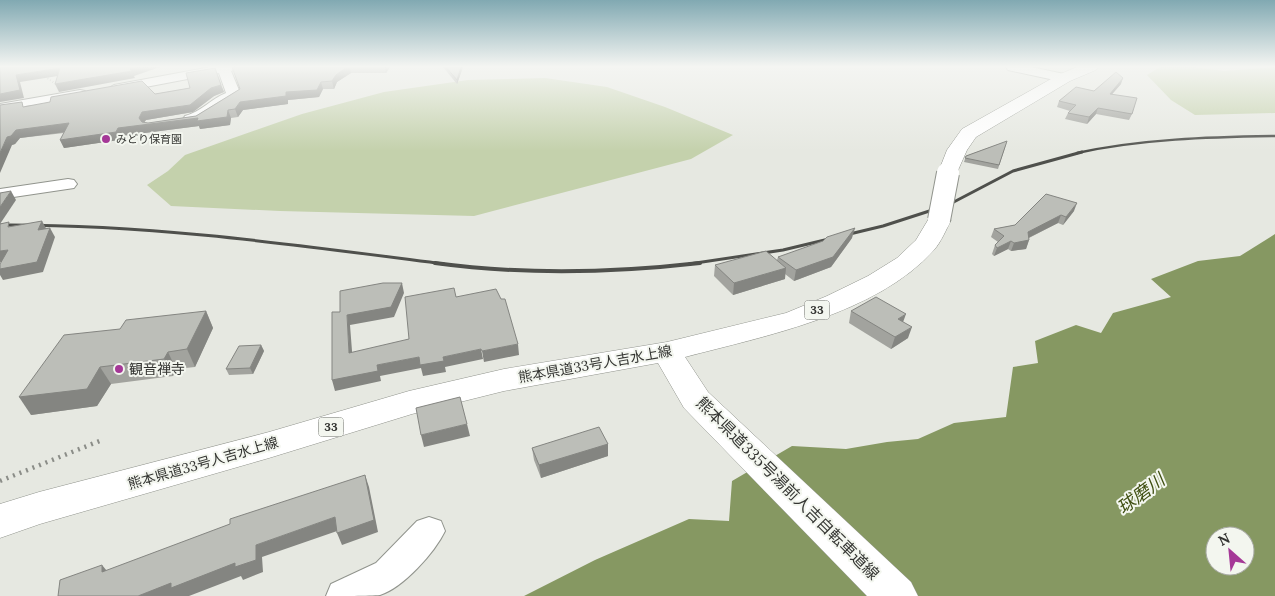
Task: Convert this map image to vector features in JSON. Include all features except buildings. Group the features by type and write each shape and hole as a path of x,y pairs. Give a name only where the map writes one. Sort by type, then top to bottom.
{"main road":[{"name":"熊本県道33号人吉水上線","path":"0,521 39,508 240,453 409,403 504,380 666,352 796,319 837,302 877,282 906,263 926,244 939,220 948,173 957,150 970,133 1035,95"},
{"name":"熊本県道335号湯前人吉自転車道線","path":"666,352 696,400 896,596"}],"street":[{"path":"0,108 79,95"},
{"path":"179,121 198,118 220,100 234,95"},
{"path":"0,194 68,184"},
{"path":"344,596 388,574 429,531"}],"path":[{"path":"0,481 102,440"}],"shaded area":[{"path":"374,95 630,95 733,135 691,159 474,216 171,206 147,185 168,171 185,155 302,114"},
{"path":"1166,95 1275,95 1275,113 1195,115"}],"water":[{"name":"球磨川","path":"1275,234 1275,596 524,596 595,560 689,519 729,521 732,481 792,446 846,449 918,439 954,423 1006,417 1013,367 1038,363 1035,341 1076,325 1101,333 1113,313 1171,297 1151,279 1198,261 1240,256"}],"railway":[{"path":"1077,153 1150,142 1200,138 1275,136"},
{"path":"689,264 783,250 883,226 948,205 1013,171 1082,152"},
{"path":"0,225 112,228 167,232 278,243 444,264"},
{"path":"435,263 534,271 601,271 689,264"},
{"path":"689,264 700,263"}],"place":[{"name":"みどり保育園","path":"106,139"},
{"name":"観音禅寺","path":"119,369"}]}
